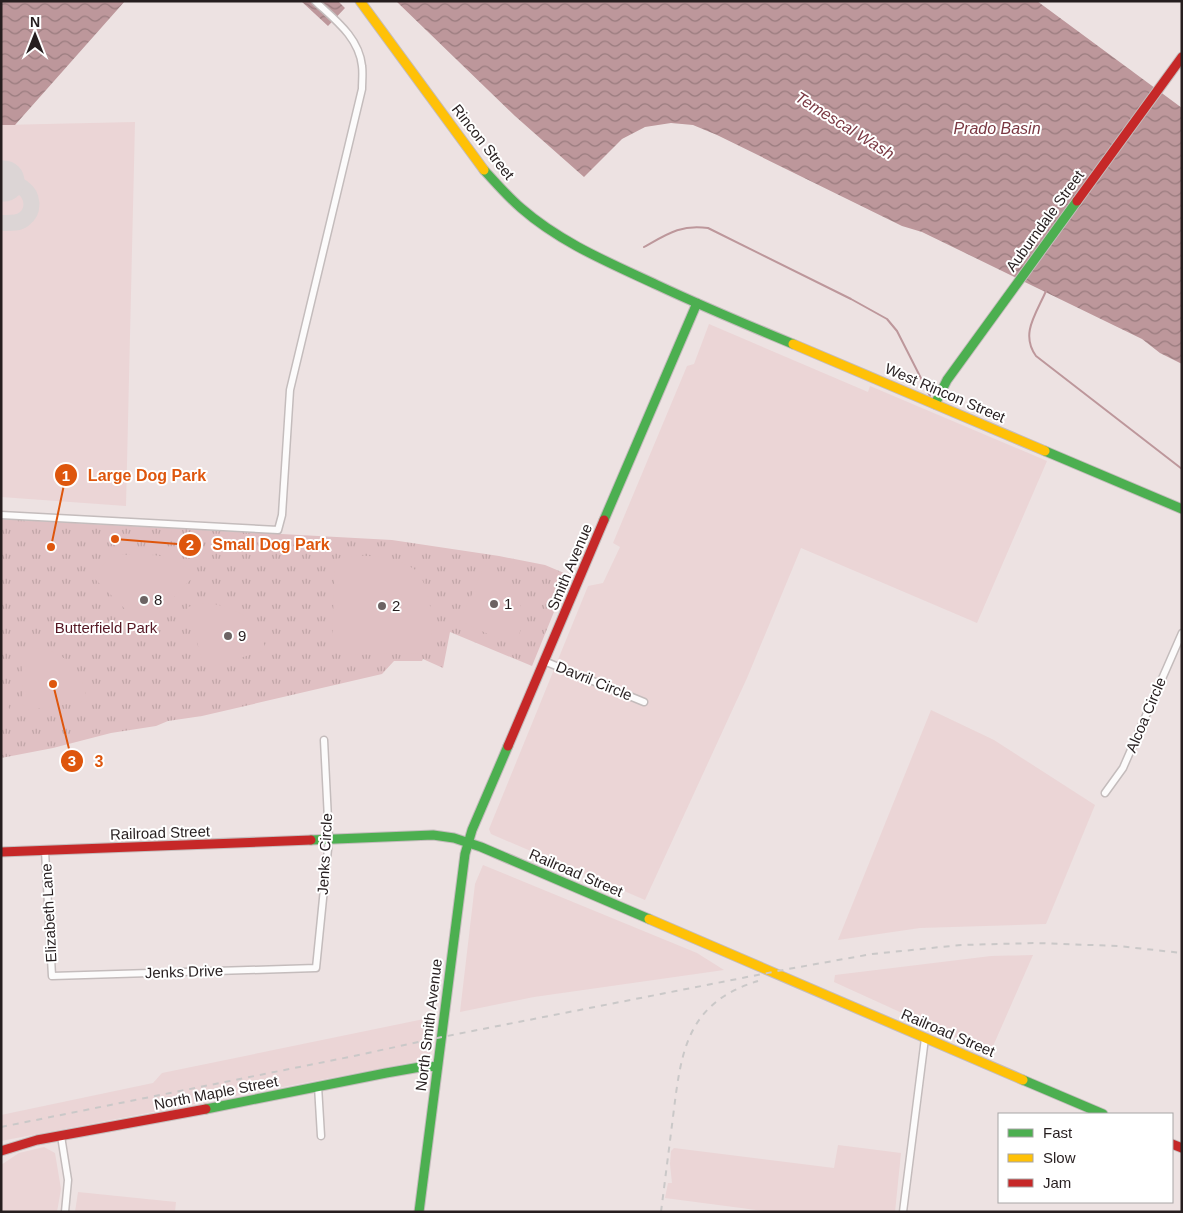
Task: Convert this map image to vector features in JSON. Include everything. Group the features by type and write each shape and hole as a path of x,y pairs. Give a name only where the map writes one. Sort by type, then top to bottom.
{"main road":[{"name":"Rincon Street","path":"360,1 482,167 522,209 550,230 580,248 697,303"},
{"name":"Auburndale Street","path":"935,404 947,380 1182,58"},
{"name":"West Rincon Street","path":"697,303 1182,509"},
{"name":"Smith Avenue","path":"468,842 697,303"},
{"name":"Railroad Street","path":"1,852 329,840 429,834 445,836 468,842 1101,1113"},
{"name":"North Smith Avenue","path":"419,1212 468,842"},
{"name":"North Maple Street","path":"1,1151 37,1140 135,1123 426,1066 437,1067"}],"street":[{"path":"1,515 278,530 282,515 290,390 362,89 362,66 358,48 346,30 315,1"},
{"name":"Alcoa Circle","path":"1105,793 1123,768 1182,633"},
{"name":"Davril Circle","path":"544,661 644,702"},
{"name":"Jenks Circle","path":"316,968 329,840 324,740"},
{"name":"Elizabeth Lane","path":"46,851 52,976"},
{"name":"Jenks Drive","path":"52,976 316,968"},
{"path":"903,1212 925,1038"},
{"path":"318,1086 321,1136"},
{"path":"61,1136 68,1180 65,1212"}],"shaded area":[{"path":"135,122 126,506 1,497 1,125"},
{"path":"709,324 868,392 870,386 1047,461 977,623 801,548 747,678 645,900 491,834 489,829 588,586 603,583 620,547 613,543 687,366 694,364"},
{"path":"931,710 994,740 1095,805 1046,924 920,928 838,940"},
{"path":"483,865 697,953 724,970 534,997 460,1012 475,884"},
{"path":"1033,955 990,1053 834,982 835,975 991,956"},
{"path":"424,1019 434,1020 430,1055 424,1060 1,1141 1,1115 153,1083 162,1073"},
{"path":"838,1145 901,1153 895,1212 771,1212 665,1198 668,1183 672,1183 670,1164 671,1151 674,1148 834,1168"},
{"path":"44,1147 55,1153 61,1189 57,1212 1,1212 1,1165 19,1153"},
{"path":"78,1192 176,1202 175,1212 75,1212"}],"green space":[{"name":"Butterfield Park","path":"1,519 392,540 545,565 564,573 567,580 532,666 450,632 443,668 423,659 422,661 394,661 382,674 202,716 168,721 156,726 111,733 53,748 1,758"},
{"name":"8","path":"146,554 166,557 176,561 195,575 149,623 140,624 93,577 111,555"},
{"name":"2","path":"370,556 393,560 407,565 419,574 429,600 432,619 431,637 425,653 341,655 332,647 335,559"},
{"name":"1","path":"485,565 506,581 514,590 518,599 522,620 516,647 460,621"},
{"name":"9","path":"206,603 227,607 245,616 258,630 266,650 210,667 203,663 187,607"},
{"path":"21,647 46,650 66,660 74,667 80,677 87,701 30,710 23,705"},
{"path":"1,685 12,717 1,720"}],"water":[{"path":"1,1 125,1 15,125 1,125"},
{"path":"301,1 338,1 345,8 328,26"},
{"name":"Prado Basin","path":"396,1 1037,1 1182,108 1182,364 1160,353 1142,339 922,232 902,226 693,125 671,123 645,127 622,139 584,177 515,116"}],"waterway":[{"path":"644,247 674,231 690,227 708,228 851,299 887,319 897,331 930,396"},
{"path":"1046,291 1034,316 1029,332 1031,348 1036,356 1182,469"}],"taxiway":[{"path":"1,223 22,221 28,216 31,208 31,199 26,191 18,185 4,181"}],"railway":[{"path":"1,1127 442,1037 872,954 961,945 1036,943 1118,946 1182,953"},
{"path":"661,1212 676,1093 684,1051 691,1033 715,1002 734,990 758,981"}],"traffic: fast":[{"path":"484,170 521,208 569,242 674,293 793,344"},
{"path":"935,404 947,380 1077,201"},
{"path":"604,520 697,303"},
{"path":"1045,451 1182,509"},
{"path":"419,1212 465,854 472,830 508,746"},
{"path":"311,840 433,835 454,838 481,847 649,919"},
{"path":"206,1109 386,1073 426,1066 437,1067"},
{"path":"1023,1080 1101,1113"}],"traffic: slow":[{"path":"360,1 484,170"},
{"path":"793,344 1045,451"},
{"path":"649,919 1023,1080"}],"traffic: jam":[{"path":"1077,201 1182,57"},
{"path":"508,746 604,520"},
{"path":"1,852 311,840"},
{"path":"1,1151 37,1140 206,1109"},
{"path":"1173,1144 1182,1148"}],"place":[{"name":"Small Dog Park","path":"115,539"},
{"name":"Large Dog Park","path":"51,547"},
{"name":"8","path":"144,600"},
{"name":"1","path":"494,604"},
{"name":"2","path":"382,606"},
{"name":"9","path":"228,636"},
{"name":"3","path":"53,684"}],"water label":[{"name":"Temescal Wash","path":"845,125"}]}
